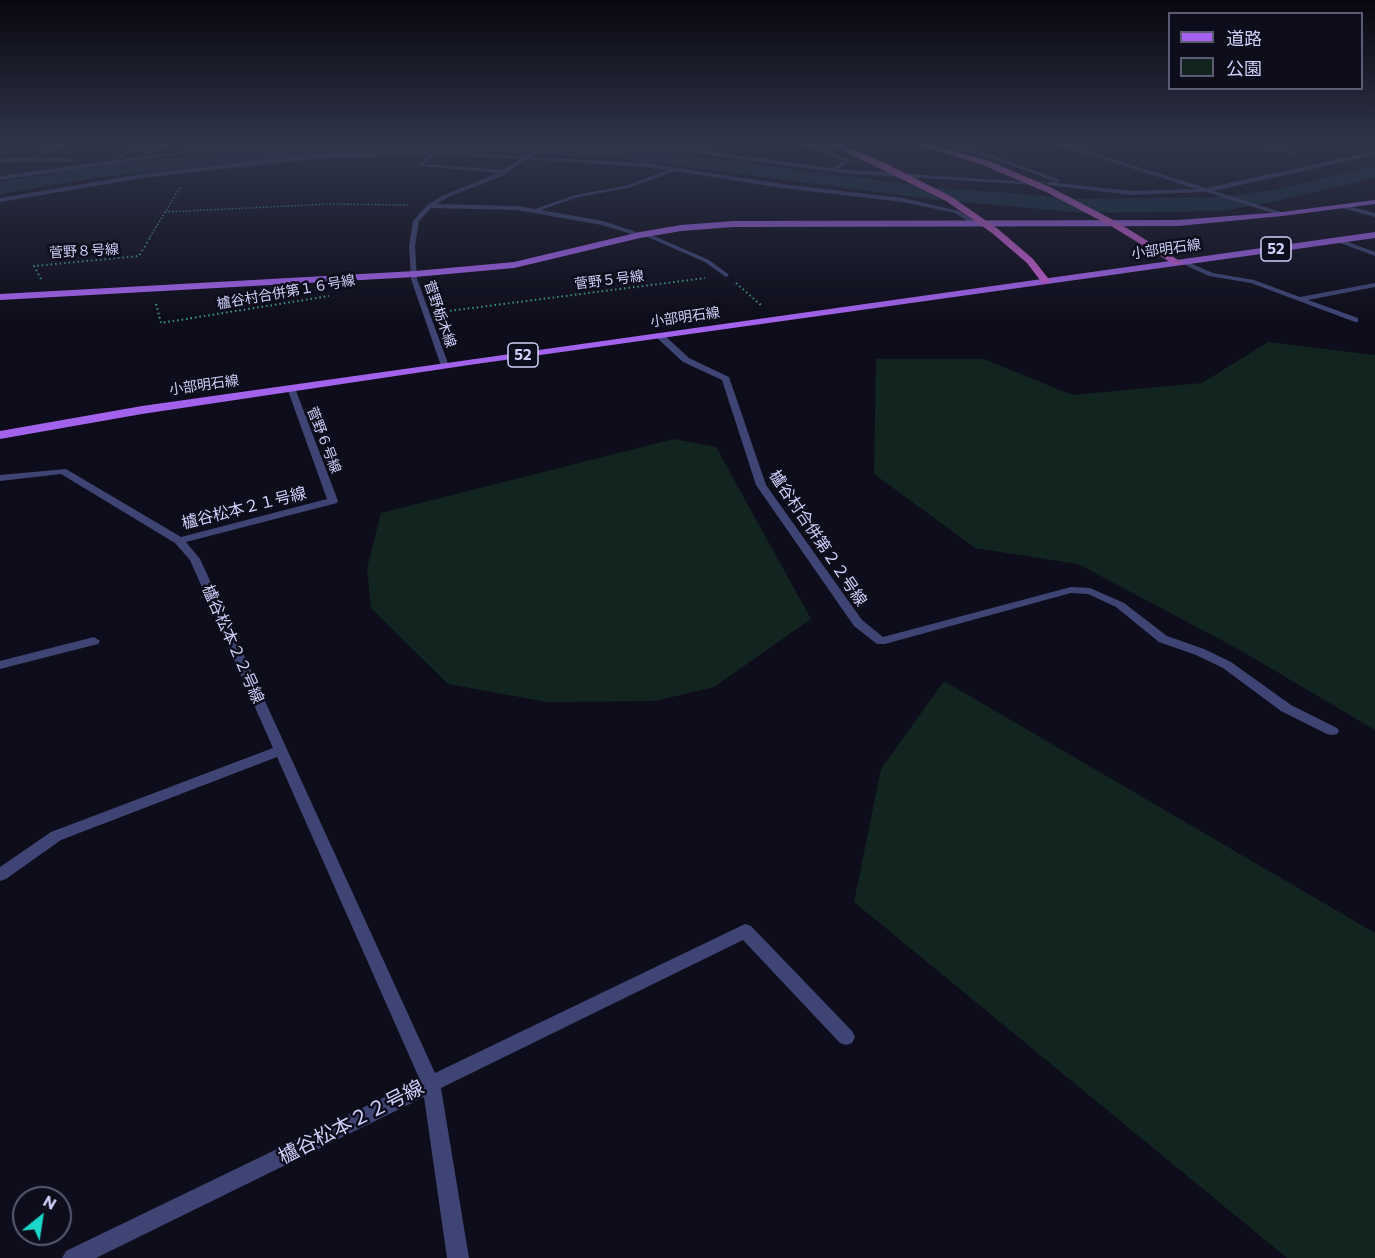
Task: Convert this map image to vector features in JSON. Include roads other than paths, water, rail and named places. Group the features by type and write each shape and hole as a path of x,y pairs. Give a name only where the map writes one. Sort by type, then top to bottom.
{"highway":[{"path":"953,202 995,231 1030,261 1046,282"},
{"path":"1075,202 1180,262"}],"main road":[{"name":"小部明石線","path":"0,297 415,274 514,265 643,235 681,228 733,224 1178,223 1282,214 1375,202"},
{"name":"小部明石線","path":"0,435 142,410 291,388 1375,235"}],"street":[{"path":"429,206 436,202"},
{"path":"534,211 561,202"},
{"path":"911,202 957,212 974,223"},
{"path":"1246,202 1282,214"},
{"path":"429,206 480,206 534,211 593,221 643,235 707,261 726,275"},
{"name":"菅野栃木線","path":"429,206 417,221 412,246 414,279 445,366"},
{"path":"1340,206 1375,215"},
{"path":"1337,240 1375,254"},
{"path":"1180,262 1210,275 1241,278 1355,320"},
{"path":"1298,299 1375,285"},
{"name":"櫨谷村合併第２２号線","path":"660,336 686,360 726,379 761,485 858,624 881,640 1071,590 1090,591 1120,605 1163,639 1200,652 1227,665 1286,708 1332,731"},
{"name":"菅野６号線","path":"291,388 333,501"},
{"name":"櫨谷松本２１号線","path":"0,478 63,471 179,541 333,501"},
{"name":"櫨谷松本２２号線","path":"73,1258 431,1084 195,559 179,541"},
{"path":"0,664 94,641"},
{"path":"0,875 56,836 281,750"},
{"path":"458,1258 431,1084 745,931 846,1037"}],"waterway":[{"path":"1033,202 1084,206 1222,204 1236,202"}]}
